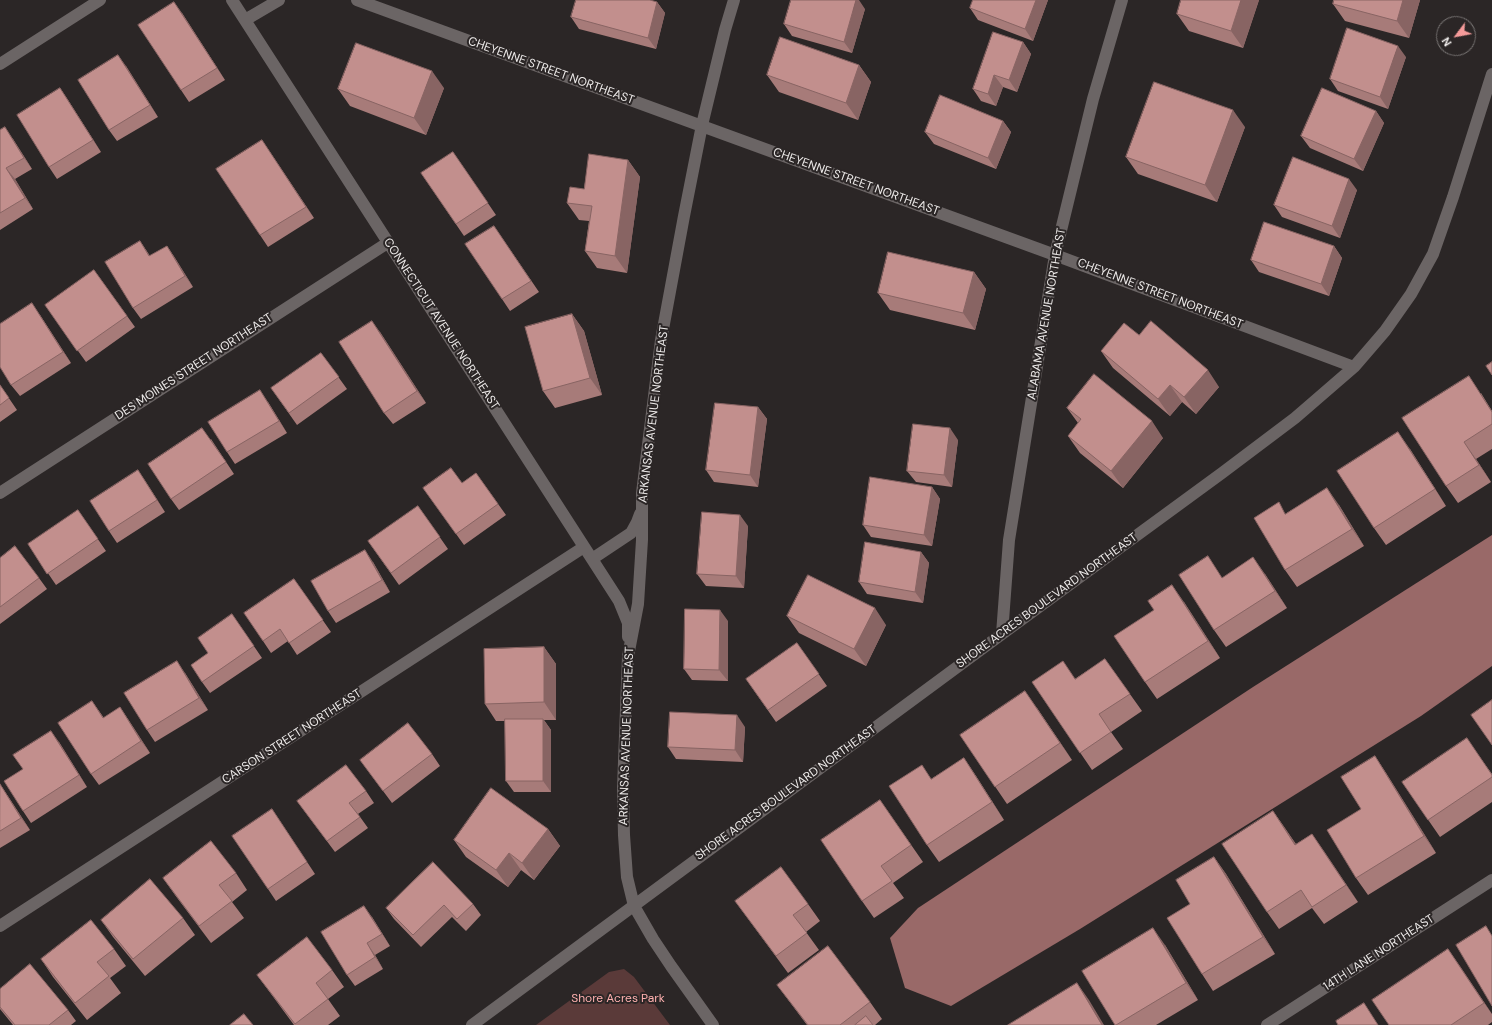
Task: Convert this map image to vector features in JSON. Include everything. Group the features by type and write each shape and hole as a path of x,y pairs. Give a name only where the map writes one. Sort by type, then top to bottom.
{"street":[{"path":"0,64 100,0"},
{"name":"CONNECTICUT AVENUE NORTHEAST","path":"232,0 619,600 628,624 628,656"},
{"path":"245,20 279,0"},
{"name":"CHEYENNE STREET NORTHEAST","path":"357,0 702,125 1354,367"},
{"name":"ARKANSAS AVENUE NORTHEAST","path":"713,1025 660,950 634,906 627,877 623,788 628,656 638,604 642,540 642,493 661,340 702,125 725,30 734,0"},
{"name":"ALABAMA AVENUE NORTHEAST","path":"1002,634 1009,540 1055,255 1093,99 1122,0"},
{"name":"SHORE ACRES BOULEVARD NORTHEAST","path":"472,1025 1002,634 1222,474 1289,423 1354,367 1385,331 1411,294 1433,254 1492,74"},
{"name":"DES MOINES STREET NORTHEAST","path":"0,493 389,242"},
{"path":"592,559 631,533 643,505"},
{"name":"CARSON STREET NORTHEAST","path":"0,926 584,547"},
{"name":"14TH LANE NORTHEAST","path":"1267,1025 1492,880"}],"green space":[{"name":"Shore Acres Park","path":"624,969 634,977 670,1025 536,1025 609,972"}],"shaded area":[{"path":"1492,535 1492,666 1421,716 1080,929 951,1006 905,988 890,938 918,908 1253,687"}],"building":[{"path":"576,0 650,0 657,2 648,38 571,17"},
{"path":"791,0 856,0 844,42 784,24"},
{"path":"973,0 1036,0 1025,29 970,8"},
{"path":"1181,0 1241,0 1231,31 1177,14"},
{"path":"1334,0 1403,0 1397,21 1333,4"},
{"path":"174,2 217,68 181,90 138,25"},
{"path":"1347,28 1398,46 1380,97 1330,79"},
{"path":"993,32 1023,42 1009,80 994,75 988,94 973,89"},
{"path":"780,37 859,65 846,103 767,75"},
{"path":"356,43 432,71 414,118 338,89"},
{"path":"118,55 150,105 109,130 78,80"},
{"path":"1154,82 1233,110 1205,185 1126,157"},
{"path":"60,88 93,140 49,167 17,115"},
{"path":"1322,88 1376,111 1354,159 1301,136"},
{"path":"940,95 1003,121 988,158 925,132"},
{"path":"5,127 24,158 6,168 25,198 0,213 0,130"},
{"path":"262,140 306,207 260,235 216,169"},
{"path":"453,152 488,203 456,224 421,173"},
{"path":"589,154 628,160 615,256 585,251 592,206 567,203 570,187 584,189"},
{"path":"1293,157 1349,179 1332,226 1274,205"},
{"path":"1264,222 1334,246 1321,284 1251,260"},
{"path":"494,226 531,281 502,299 465,244"},
{"path":"140,241 149,256 167,246 185,276 133,308 105,262"},
{"path":"888,252 974,272 963,313 878,293"},
{"path":"94,270 127,316 77,351 45,305"},
{"path":"32,303 63,352 11,385 0,367 0,324"},
{"path":"572,314 590,378 543,391 525,327"},
{"path":"372,321 417,391 384,413 339,342"},
{"path":"1151,321 1208,370 1184,397 1170,385 1158,399 1101,351 1124,323 1139,335"},
{"path":"321,353 339,377 289,413 271,388"},
{"path":"1492,362 1492,375 1486,366"},
{"path":"1094,374 1152,421 1111,471 1068,436 1081,419 1067,408"},
{"path":"1469,376 1492,412 1492,424 1464,442 1479,465 1446,486 1402,418"},
{"path":"0,385 9,398 0,405"},
{"path":"260,390 279,421 227,452 208,422"},
{"path":"715,403 758,407 750,475 706,470"},
{"path":"913,424 950,428 944,475 907,471"},
{"path":"202,428 226,462 171,499 148,464"},
{"path":"1398,432 1435,489 1374,528 1337,471"},
{"path":"451,468 462,483 476,473 498,504 456,534 423,488"},
{"path":"138,470 157,500 109,531 90,501"},
{"path":"870,477 932,487 924,535 863,525"},
{"path":"1327,488 1352,529 1285,570 1254,518 1279,502 1285,514"},
{"path":"418,506 440,537 391,573 368,541"},
{"path":"78,510 98,539 47,574 28,544"},
{"path":"702,512 740,515 736,576 697,574"},
{"path":"865,542 921,552 915,592 859,582"},
{"path":"15,546 39,578 0,607 0,558"},
{"path":"365,550 382,580 328,611 311,581"},
{"path":"1208,556 1222,578 1253,557 1275,591 1214,630 1179,575"},
{"path":"808,575 875,608 854,649 787,616"},
{"path":"294,579 323,620 289,643 280,629 263,641 244,613"},
{"path":"1172,585 1208,641 1145,682 1114,636 1154,610 1148,601"},
{"path":"685,609 720,610 719,670 684,669"},
{"path":"232,614 254,646 202,682 191,665 208,653 198,638"},
{"path":"797,643 819,674 768,710 746,679"},
{"path":"544,647 544,702 485,704 484,649"},
{"path":"1105,659 1130,694 1099,714 1111,732 1080,753 1032,682 1063,661 1075,679"},
{"path":"177,661 199,698 147,730 124,693"},
{"path":"1025,691 1060,743 995,787 960,735"},
{"path":"1492,700 1492,745 1471,715"},
{"path":"92,701 103,718 120,707 141,741 91,774 58,723"},
{"path":"670,712 737,715 735,750 668,747"},
{"path":"505,719 543,719 543,781 506,781"},
{"path":"408,723 432,754 383,791 360,760"},
{"path":"51,731 79,775 23,811 4,781 23,769 13,755"},
{"path":"1467,738 1492,777 1428,820 1402,782"},
{"path":"1375,756 1424,836 1356,878 1327,830 1361,809 1341,777"},
{"path":"964,758 992,802 927,845 889,786 922,765 931,779"},
{"path":"346,765 366,791 349,803 360,817 327,841 297,801"},
{"path":"0,784 21,818 0,831"},
{"path":"491,788 548,829 522,863 509,853 496,870 454,840"},
{"path":"880,800 911,845 881,866 892,881 862,901 821,840"},
{"path":"272,809 307,862 268,889 232,836"},
{"path":"1273,811 1295,845 1312,834 1346,885 1312,907 1301,890 1267,912 1222,844"},
{"path":"211,841 236,873 219,885 232,901 199,926 163,878"},
{"path":"1214,857 1263,937 1202,974 1167,918 1190,904 1176,880"},
{"path":"433,862 473,904 457,919 444,905 413,935 386,908"},
{"path":"781,867 808,904 793,915 807,933 776,956 735,901"},
{"path":"150,879 183,918 133,959 101,920"},
{"path":"364,906 382,934 367,943 375,957 347,975 321,932"},
{"path":"91,920 114,949 97,962 109,976 75,1003 41,959"},
{"path":"1486,926 1492,936 1492,1006 1456,945"},
{"path":"1153,928 1186,983 1115,1025 1082,971"},
{"path":"307,937 332,970 316,983 328,999 295,1024 257,975"},
{"path":"828,946 870,1002 840,1025 808,1025 777,985"},
{"path":"1448,949 1484,1003 1451,1025 1389,1025 1372,1000"},
{"path":"30,964 68,1010 49,1025 15,1025 0,1007 0,989"},
{"path":"1077,983 1102,1025 1008,1025"},
{"path":"1364,1003 1378,1025 1338,1025 1336,1021"},
{"path":"244,1014 253,1025 230,1025"},
{"path":"866,1016 873,1025 855,1025"}]}
